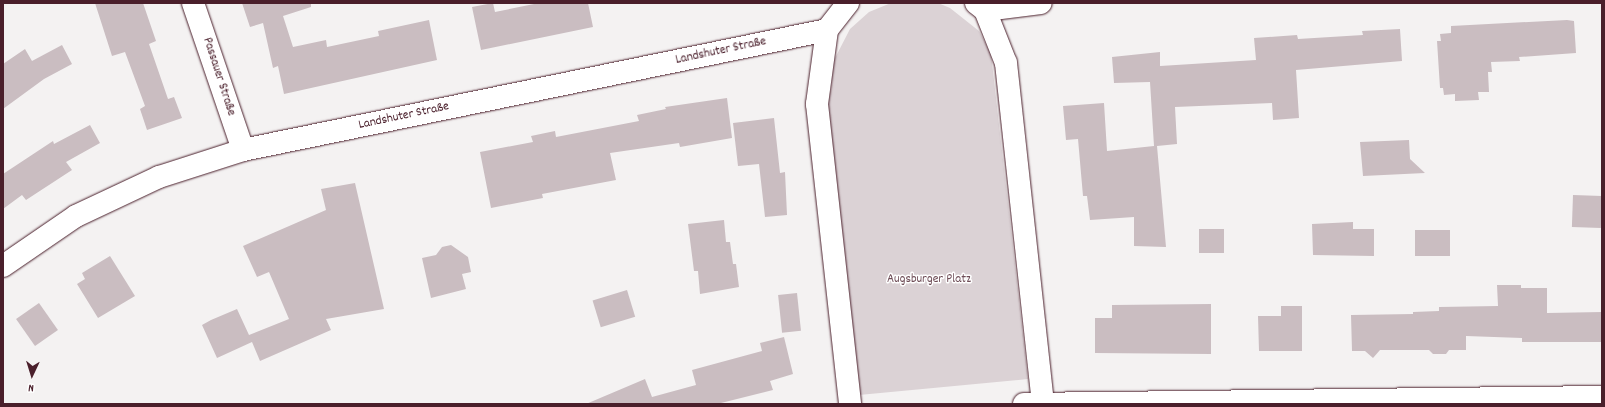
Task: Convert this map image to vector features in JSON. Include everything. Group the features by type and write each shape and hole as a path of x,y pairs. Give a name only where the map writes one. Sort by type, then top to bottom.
{"street":[{"name":"Passauer Straße","path":"193,3 243,150"},
{"path":"848,3 827,30 817,104 850,404"},
{"path":"1041,3 980,6 1006,63 1034,403 1602,397"},
{"name":"Landshuter Straße","path":"3,266 76,216 159,177 243,150 827,30"}],"green space":[{"name":"Augsburger Platz","path":"891,3 938,3 950,8 979,31 991,54 1028,379 859,395 823,105 831,90 833,62 850,29 869,12"}],"building":[{"path":"95,3 143,3 156,41 149,44 168,99 174,97 182,118 147,130 140,109 145,106 125,52 112,56"},
{"path":"242,3 311,3 311,7 283,16 293,47 326,40 327,47 379,36 378,31 429,20 437,60 284,94 278,66 273,68 263,23 250,27"},
{"path":"493,3 495,12 539,3 588,3 593,27 481,50 472,7"},
{"path":"1567,20 1574,21 1576,53 1519,57 1520,61 1491,62 1492,72 1488,72 1489,92 1478,92 1479,100 1455,101 1455,94 1444,95 1443,88 1440,88 1437,41 1441,41 1440,34 1451,33 1451,26"},
{"path":"1400,29 1402,61 1296,70 1299,118 1273,120 1272,103 1175,107 1177,144 1157,146 1166,247 1134,246 1134,217 1090,220 1087,196 1083,196 1078,139 1066,140 1063,106 1104,103 1107,151 1154,146 1150,82 1114,83 1112,57 1160,52 1160,66 1256,60 1254,38 1297,35 1298,39 1363,35 1362,31"},
{"path":"62,45 72,64 44,79 3,109 3,64 25,49 32,61"},
{"path":"727,98 732,138 680,147 679,143 610,153 616,180 542,194 543,198 491,208 480,152 533,142 531,136 555,131 556,137 639,121 637,115 666,109 665,107"},
{"path":"774,118 780,173 785,172 787,215 765,217 759,164 738,166 733,123"},
{"path":"90,125 100,143 66,162 72,170 26,200 22,195 3,209 3,174 53,141 54,144"},
{"path":"1409,140 1410,159 1425,173 1363,176 1360,142"},
{"path":"355,183 384,309 326,319 331,330 260,361 252,342 217,358 202,325 211,320 237,309 249,335 289,319 269,272 257,277 243,246 326,210 321,189"},
{"path":"1573,195 1602,196 1601,228 1572,227"},
{"path":"724,220 726,242 730,242 733,264 736,264 739,287 700,294 698,271 694,271 688,224"},
{"path":"1353,222 1353,229 1374,229 1374,256 1313,255 1312,224"},
{"path":"1199,229 1224,229 1224,253 1199,253"},
{"path":"1415,230 1450,230 1450,256 1415,256"},
{"path":"451,245 468,257 471,272 462,274 466,289 431,298 422,258 436,255 442,247"},
{"path":"110,256 135,296 98,318 77,284 85,279 82,273"},
{"path":"1497,285 1521,285 1521,288 1547,288 1547,313 1602,312 1602,342 1522,342 1522,338 1466,336 1466,350 1449,350 1446,354 1433,354 1429,350 1380,350 1373,358 1365,351 1352,351 1351,315 1413,314 1413,312 1439,311 1439,307 1498,306"},
{"path":"627,290 635,317 601,327 593,301"},
{"path":"797,293 801,331 782,333 778,295"},
{"path":"39,303 58,330 35,346 16,319"},
{"path":"1211,304 1211,354 1095,353 1095,318 1112,318 1112,305"},
{"path":"1281,306 1302,306 1302,351 1259,351 1258,316 1281,316"},
{"path":"784,337 793,374 770,381 773,390 717,404 586,404 645,379 652,397 696,385 692,370 762,351 760,343"}]}
